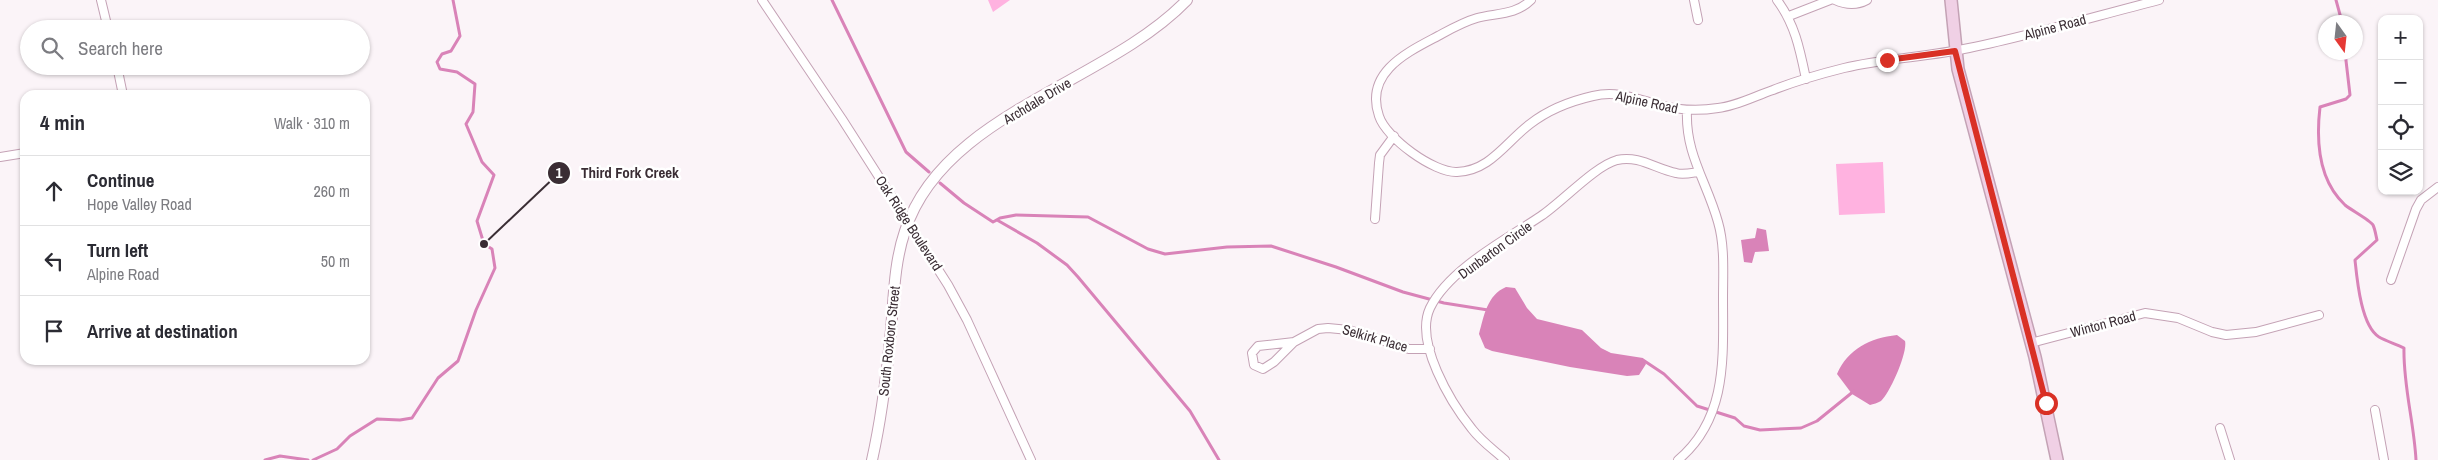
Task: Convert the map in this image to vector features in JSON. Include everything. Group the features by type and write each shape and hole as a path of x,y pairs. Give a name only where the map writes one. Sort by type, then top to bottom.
{"main road":[{"path":"1951,0 1955,51 2031,342 2057,460"}],"street":[{"path":"101,0 106,20"},
{"name":"Oak Ridge Boulevard","path":"762,0 926,248 967,320 1031,460"},
{"name":"Archdale Drive","path":"908,222 932,180 960,151 1001,122 1156,28 1187,0"},
{"name":"Alpine Road","path":"1531,0 1513,11 1466,22 1407,52 1391,64 1381,81 1376,99 1378,115 1394,136 1416,156 1431,166 1448,172 1465,172 1486,165 1512,139 1539,117 1588,97 1604,94 1624,94 1658,105 1687,110 1729,106 1806,79 1857,65 1955,51 2160,0"},
{"path":"1694,0 1698,20"},
{"path":"1777,0 1789,16 1795,32 1806,79"},
{"path":"1789,16 1830,0"},
{"path":"1835,0 1844,4 1854,4 1867,0"},
{"path":"119,75 123,90"},
{"path":"1678,460 1692,446 1706,423 1721,382 1721,240 1715,212 1698,172 1689,140 1687,110"},
{"path":"1375,219 1378,163 1380,155 1394,136"},
{"path":"0,157 20,154"},
{"name":"Dunbarton Circle","path":"1505,460 1479,438 1460,412 1443,382 1430,349 1428,316 1437,298 1447,286 1480,258 1561,202 1607,165 1627,159 1651,163 1676,174 1698,172"},
{"path":"2392,280 2416,209 2421,200 2438,188"},
{"name":"South Roxboro Street","path":"872,460 883,409 897,262 908,222"},
{"name":"Winton Road","path":"2031,342 2145,313 2178,318 2212,332 2226,335 2256,332 2319,315"},
{"name":"Selkirk Place","path":"1294,342 1258,346 1252,353 1254,365 1263,369 1270,366 1294,342 1318,329 1338,328 1409,349 1430,349"},
{"path":"2375,410 2384,460"},
{"path":"2220,428 2230,460"}],"shaded area":[{"path":"988,0 1010,0 993,12"},
{"path":"1883,162 1885,213 1839,215 1836,164"},
{"path":"1757,228 1766,230 1769,251 1755,252 1752,263 1744,262 1741,240 1755,238"},
{"path":"1506,287 1515,288 1527,308 1537,319 1582,330 1601,348 1611,353 1643,358 1646,364 1639,375 1627,376 1570,367 1485,348 1479,334 1487,307 1494,295"},
{"path":"1897,335 1905,341 1904,354 1898,372 1885,397 1880,402 1870,405 1852,394 1837,374 1847,358 1861,346 1878,339"}],"waterway":[{"path":"313,460 337,449 350,436 377,419 400,420 412,418 438,378 458,361 476,310 495,268 492,249 484,244 477,221 494,175 482,162 466,124 473,112 475,84 457,72 440,69 437,62 442,54 451,51 460,36 453,0"},
{"path":"832,0 906,152 929,172"},
{"path":"2336,0 2340,15"},
{"path":"2346,60 2350,95 2346,99 2320,107 2318,133 2321,159 2324,172 2336,195 2345,205 2371,223 2374,228 2377,240 2355,260 2361,302 2368,323 2373,331 2379,337 2404,348 2405,376 2416,460"},
{"path":"940,183 964,203 993,222 997,220 1037,243 1067,265 1190,411 1219,460"},
{"path":"993,222 1000,218 1016,215 1088,217 1148,249 1165,254 1227,247 1271,246 1336,267 1403,292 1444,303 1488,310"},
{"path":"1643,360 1664,374 1697,406 1735,418 1744,426 1760,430 1801,428 1817,421 1854,391"},
{"path":"265,460 280,456 308,460"}],"place":[{"name":"Third Fork Creek","path":"484,244"}],"route":[{"path":"1887,60 1955,51 1958,69 2046,403"}]}
